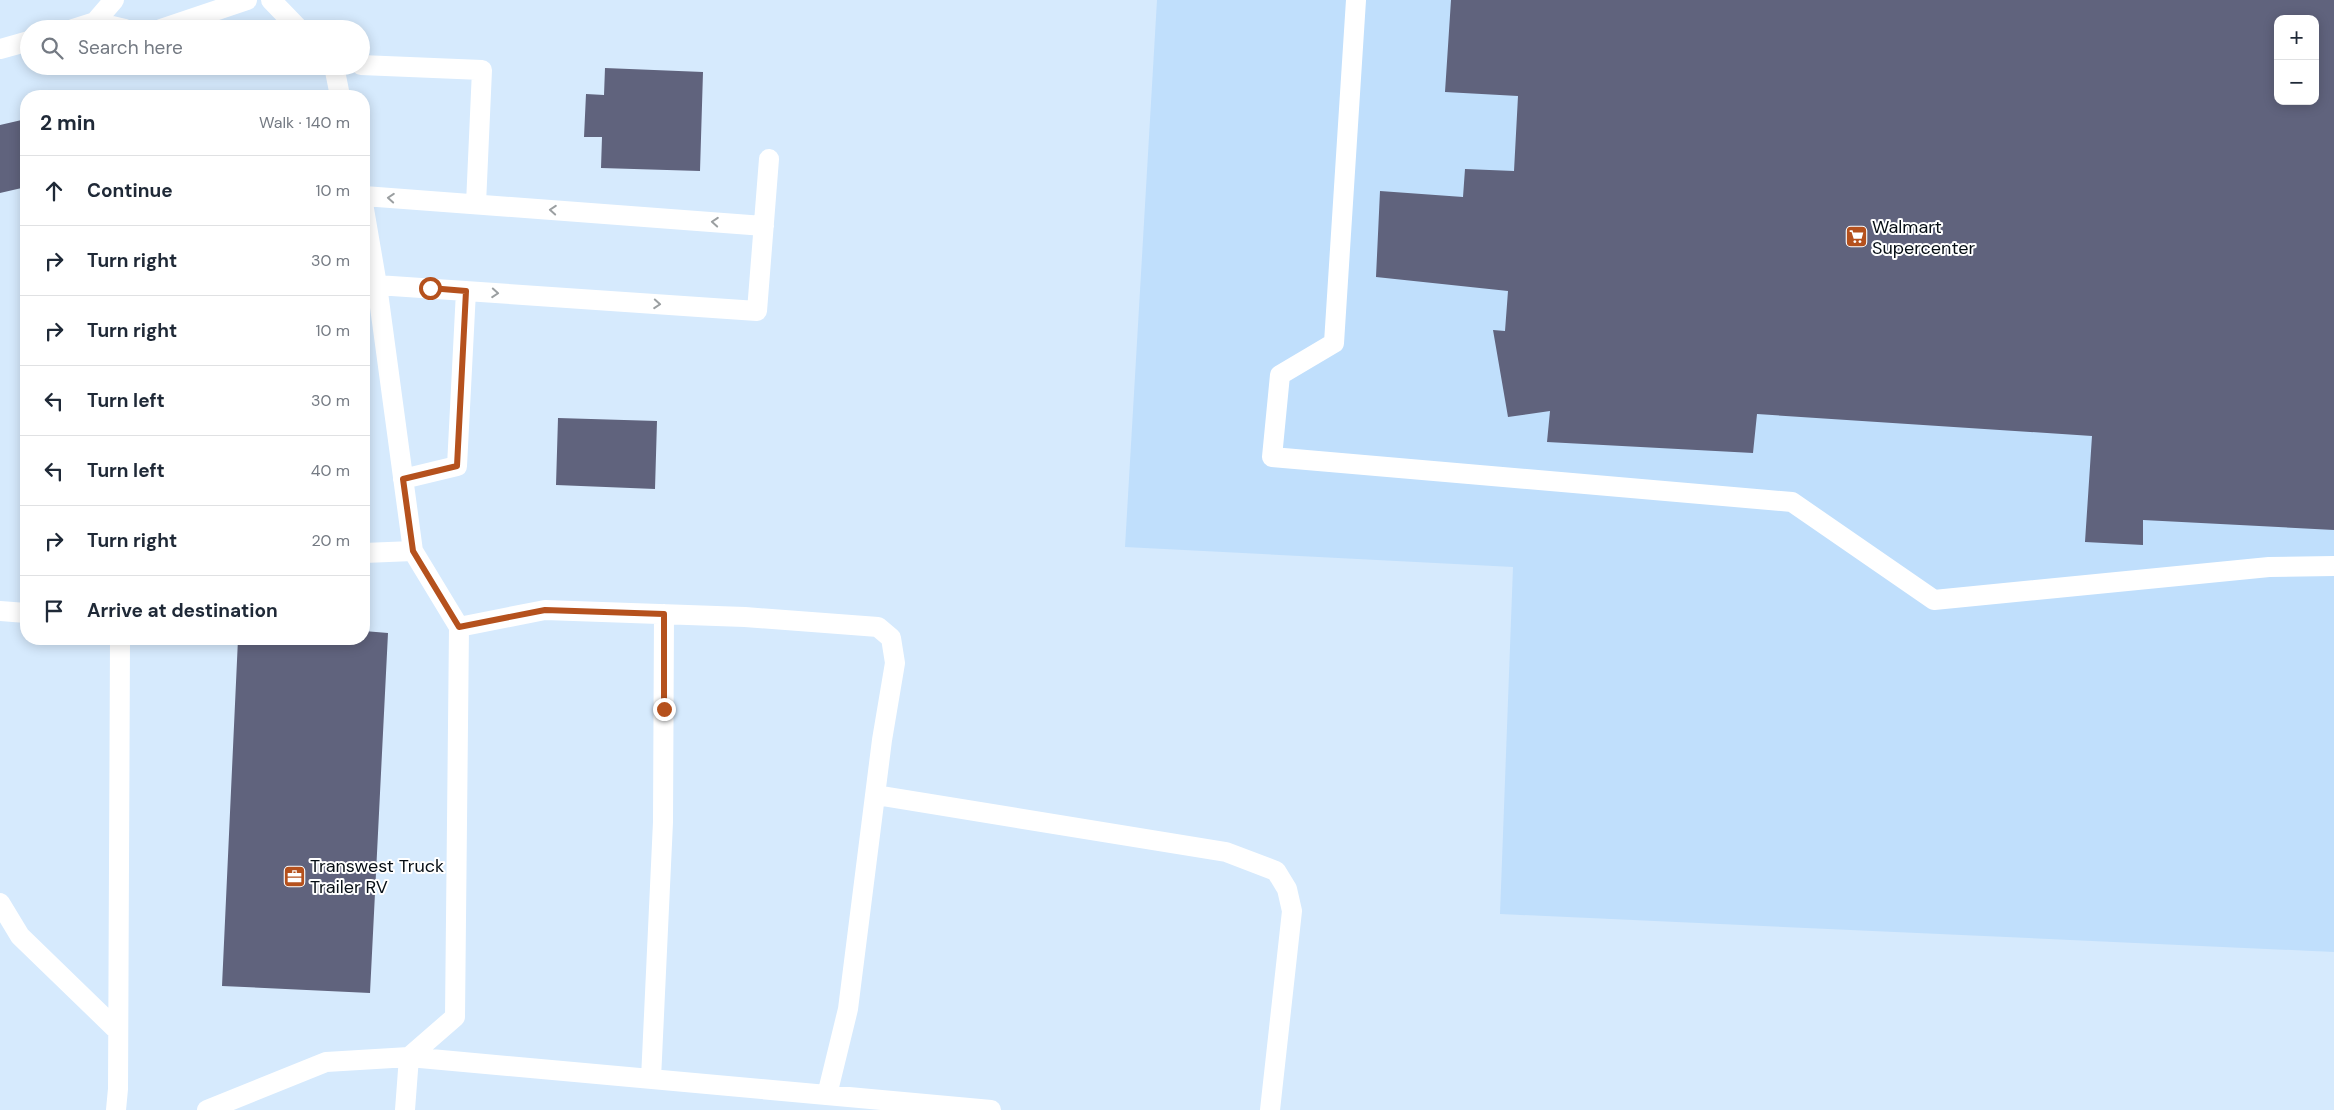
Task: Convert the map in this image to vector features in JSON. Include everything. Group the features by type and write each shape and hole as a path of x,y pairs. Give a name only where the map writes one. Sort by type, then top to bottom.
{"lane":[{"path":"97,20 114,0"},
{"path":"188,20 247,0"},
{"path":"271,0 290,20"},
{"path":"1356,0 1334,343 1280,375 1272,457 1792,502 1934,600 2269,567 2334,566"},
{"path":"0,49 20,43"},
{"path":"370,65 482,70 476,204"},
{"path":"336,75 339,90"},
{"path":"377,285 757,311 769,160"},
{"path":"370,196 764,226"},
{"path":"370,244 413,551 459,627 455,1017 409,1056 405,1110"},
{"path":"403,479 457,466 466,291"},
{"path":"370,553 413,551"},
{"path":"459,627 545,610 745,617 878,627 891,638 895,663 848,1008 827,1095"},
{"path":"0,611 20,613"},
{"path":"651,1079 663,822 664,614"},
{"path":"116,1110 118,1089 120,645"},
{"path":"876,795 1226,852 1276,871 1287,889 1292,911 1270,1110"},
{"path":"0,903 20,936 118,1031"},
{"path":"207,1110 326,1062 409,1056 991,1110"}],"shaded area":[{"path":"1157,0 2334,0 2334,952 1500,914 1513,567 1125,547"}],"building":[{"name":"Walmart Supercenter","path":"1451,0 2334,0 2334,530 2143,520 2143,545 2085,542 2092,436 1757,414 1753,453 1547,442 1550,411 1508,417 1493,330 1505,331 1508,291 1376,277 1380,191 1463,197 1465,169 1514,171 1518,96 1445,92"},
{"path":"605,68 703,72 700,171 601,168 602,137 584,137 586,94 604,95"},
{"path":"20,120 20,188 0,193 0,125"},
{"path":"558,418 657,421 655,489 556,485"},
{"path":"370,632 388,633 370,993 222,986 238,645 370,645"}],"place":[{"name":"Walmart Supercenter","path":"1856,237"},
{"name":"Transwest Truck Trailer RV","path":"294,876"}],"route":[{"path":"430,288 466,291 457,466 403,479 413,551 459,627 545,610 664,614 664,709"}]}
